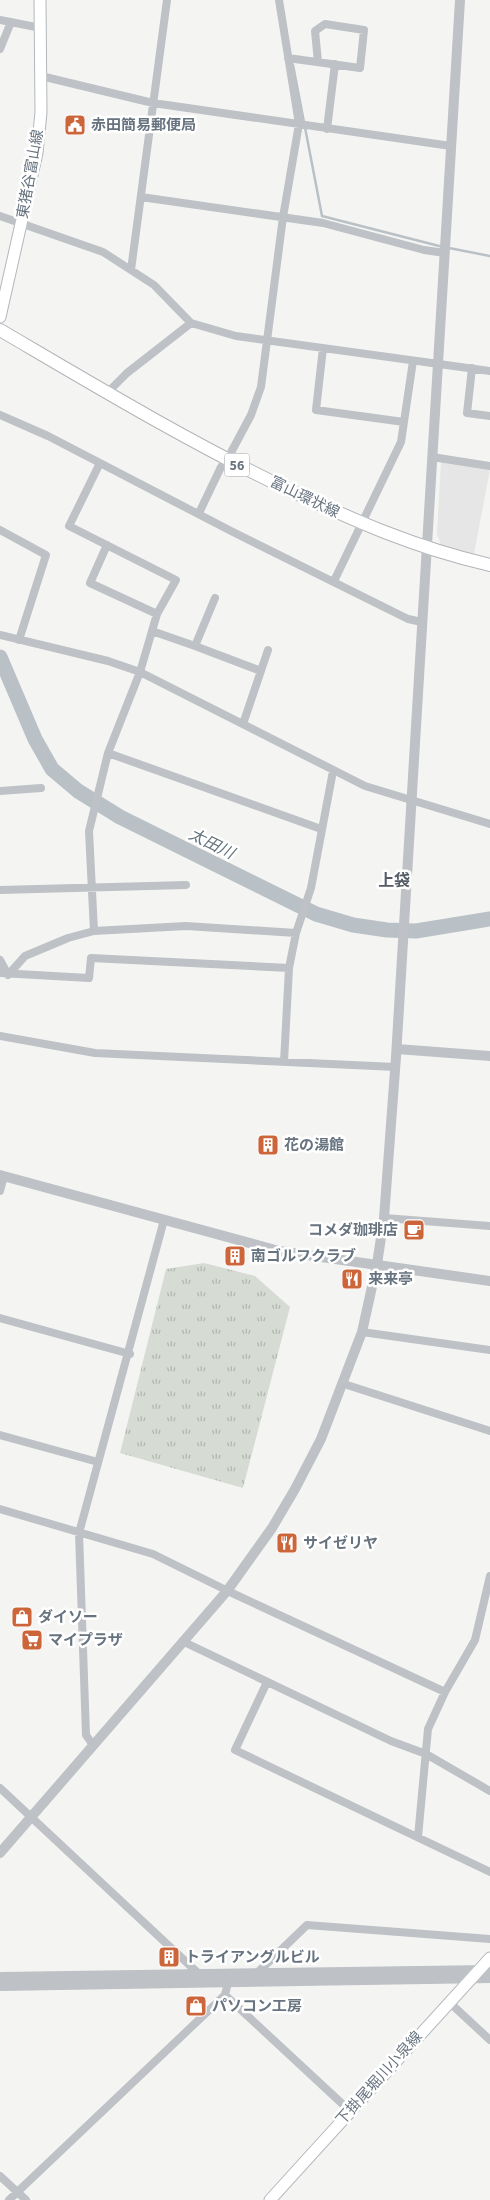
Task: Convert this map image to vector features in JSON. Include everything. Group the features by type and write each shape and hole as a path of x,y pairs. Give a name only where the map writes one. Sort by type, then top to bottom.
{"main road":[{"name":"東猪谷富山線","path":"0,317 37,153 41,112 40,0"},
{"name":"富山環状線","path":"0,330 107,394 227,460 361,524 426,548 490,565"},
{"name":"下掛尾堀川小泉線","path":"270,2200 468,1980 484,1970 490,1958"}],"street":[{"path":"131,270 167,0"},
{"path":"199,513 221,467 227,460 251,415 261,387 266,340 299,124 279,0"},
{"path":"0,1853 227,1591 267,1535 296,1490 321,1438 344,1384 362,1332 384,1218 396,1067 460,0"},
{"path":"0,20 41,28"},
{"path":"0,49 11,22"},
{"path":"288,58 360,68 364,30 325,24 314,30 318,62"},
{"path":"327,128 335,64"},
{"path":"41,76 154,103 451,146"},
{"path":"141,197 323,223 424,250 444,253"},
{"path":"0,216 22,222 103,252 154,285 191,323 236,336 490,371"},
{"path":"107,394 128,373 191,323"},
{"path":"323,348 316,410 404,422"},
{"path":"334,581 401,442 413,361"},
{"path":"472,368 466,413 490,416"},
{"path":"0,415 100,463 408,619 422,622"},
{"path":"432,457 490,466"},
{"path":"94,932 89,831 108,753 140,672 157,614 176,580 69,526 100,463"},
{"path":"0,530 46,555 18,640"},
{"path":"107,545 90,583 157,614"},
{"path":"195,646 215,598"},
{"path":"152,631 261,671"},
{"path":"0,635 108,661 140,672 365,786 490,824"},
{"path":"242,724 268,650"},
{"path":"108,753 321,828"},
{"path":"284,1062 289,968 296,933 307,901 333,771"},
{"path":"0,791 41,788"},
{"path":"0,890 186,885"},
{"path":"4,974 25,956 68,938 94,932 194,926 296,933"},
{"path":"4,974 89,978 90,958 289,968"},
{"path":"0,960 4,974"},
{"path":"0,1036 95,1052 396,1067"},
{"path":"397,1048 490,1056"},
{"path":"0,1191 2,1176 280,1251 490,1281"},
{"path":"384,1218 490,1226"},
{"path":"93,1745 86,1735 79,1533 130,1354 164,1220"},
{"path":"0,1318 130,1354"},
{"path":"362,1332 490,1350"},
{"path":"344,1384 490,1431"},
{"path":"0,1435 98,1462"},
{"path":"0,1509 152,1554 227,1591 445,1692"},
{"path":"418,1837 428,1729 445,1692 475,1640 490,1576"},
{"path":"184,1642 391,1741 426,1754 490,1791"},
{"path":"266,1682 235,1750 490,1872"},
{"path":"0,1788 199,1974"},
{"path":"256,1974 307,1925 490,1939"},
{"path":"0,1977 199,1974 229,1978 256,1974 484,1970"},
{"path":"9,2200 225,1995 229,1978"},
{"path":"0,1986 229,1978 468,1980 490,1978"},
{"path":"225,1995 350,2111"},
{"path":"450,2002 490,2040"},
{"path":"0,2176 26,2200"}],"shaded area":[{"path":"441,462 490,469 474,554 441,545 437,534"}],"green space":[{"path":"204,1263 255,1276 290,1307 243,1488 120,1453 166,1269"}],"waterway":[{"path":"293,65 322,216 443,247"},
{"path":"449,248 490,256"},
{"name":"太田川","path":"0,657 35,739 52,769 78,791 120,817 316,914 353,925 387,930 416,931 490,919"}],"place":[{"name":"赤田簡易郵便局","path":"75,125"},
{"name":"花の湯館","path":"268,1145"},
{"name":"コメダ珈琲店","path":"414,1230"},
{"name":"南ゴルフクラブ","path":"235,1256"},
{"name":"来来亭","path":"352,1279"},
{"name":"サイゼリヤ","path":"287,1543"},
{"name":"ダイソー","path":"22,1617"},
{"name":"マイプラザ","path":"32,1640"},
{"name":"トライアングルビル","path":"169,1957"},
{"name":"パソコン工房","path":"196,2006"}],"district":[{"name":"上袋","path":"394,880"}]}
